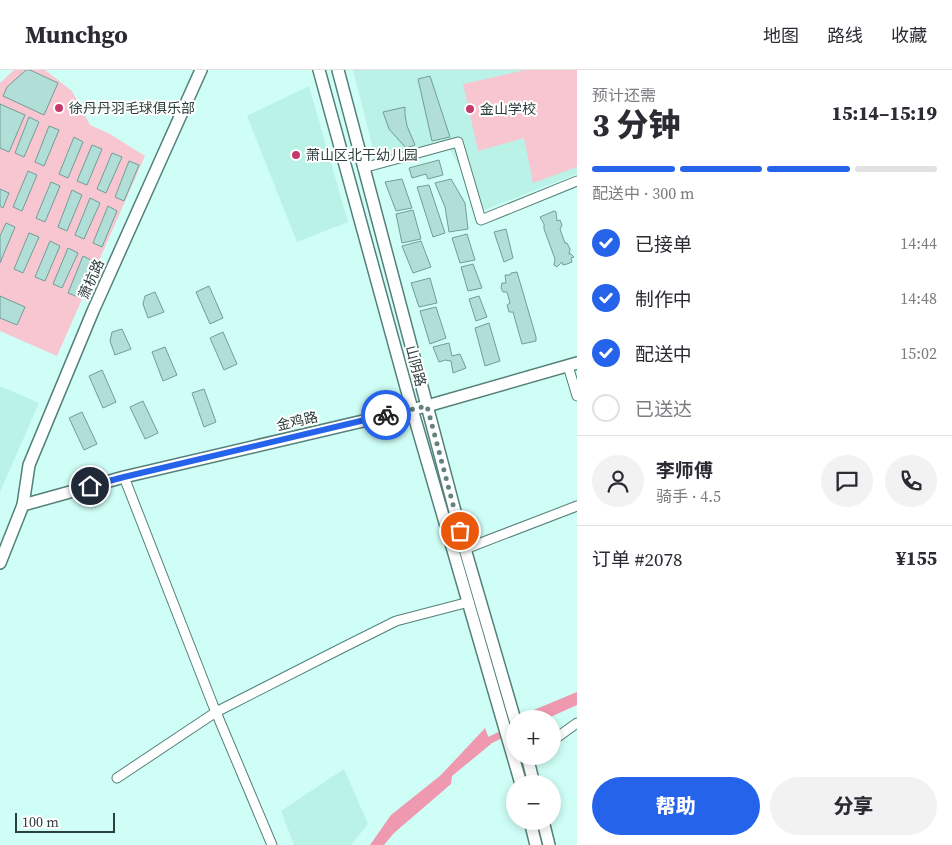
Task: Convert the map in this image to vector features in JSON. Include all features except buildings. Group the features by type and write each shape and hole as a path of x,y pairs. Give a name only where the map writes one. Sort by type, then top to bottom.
{"main road":[{"name":"萧杭路","path":"0,562 23,505 28,466 93,311 201,70"},
{"name":"山阴路","path":"319,70 412,409 469,602 503,700 509,710"},
{"name":"山阴路","path":"338,70 465,549 503,700 511,750 518,775"},
{"name":"金鸡路","path":"23,505 124,477 427,406 573,365"},
{"path":"0,543 8,522 23,505"},
{"path":"532,830 536,845"},
{"path":"545,830 549,845"}],"street":[{"path":"363,168 458,142 481,220 577,181"},
{"path":"573,365 577,396"},
{"path":"124,477 216,712 272,845"},
{"path":"465,549 577,506"},
{"path":"117,778 216,712 396,621 469,602"},
{"path":"561,733 577,723"}],"shaded area":[{"path":"14,70 45,70 72,91 90,125 110,134 145,156 57,356 0,331 0,83"},
{"name":"金山学校","path":"353,70 577,70 577,174 484,210 449,148 378,169"},
{"path":"525,70 577,70 577,167 533,183 524,138 478,151 463,84"},
{"name":"萧山区北干幼儿园","path":"309,86 348,222 297,242 247,116"},
{"path":"0,386 39,403 0,492"},
{"path":"577,692 577,705 561,712 561,710 534,710"},
{"path":"485,728 491,744 452,776 451,784 394,833 384,845 370,845 391,815 441,775"},
{"path":"344,769 368,824 351,845 294,845 281,811"}],"waterway":[{"path":"483,745 506,732"}],"way so far":[{"path":"386,415 427,406 460,531"}],"place":[{"name":"徐丹丹羽毛球俱乐部","path":"59,108"},
{"name":"金山学校","path":"470,109"},
{"name":"萧山区北干幼儿园","path":"296,155"}],"route":[{"path":"90,486 386,415"}]}
